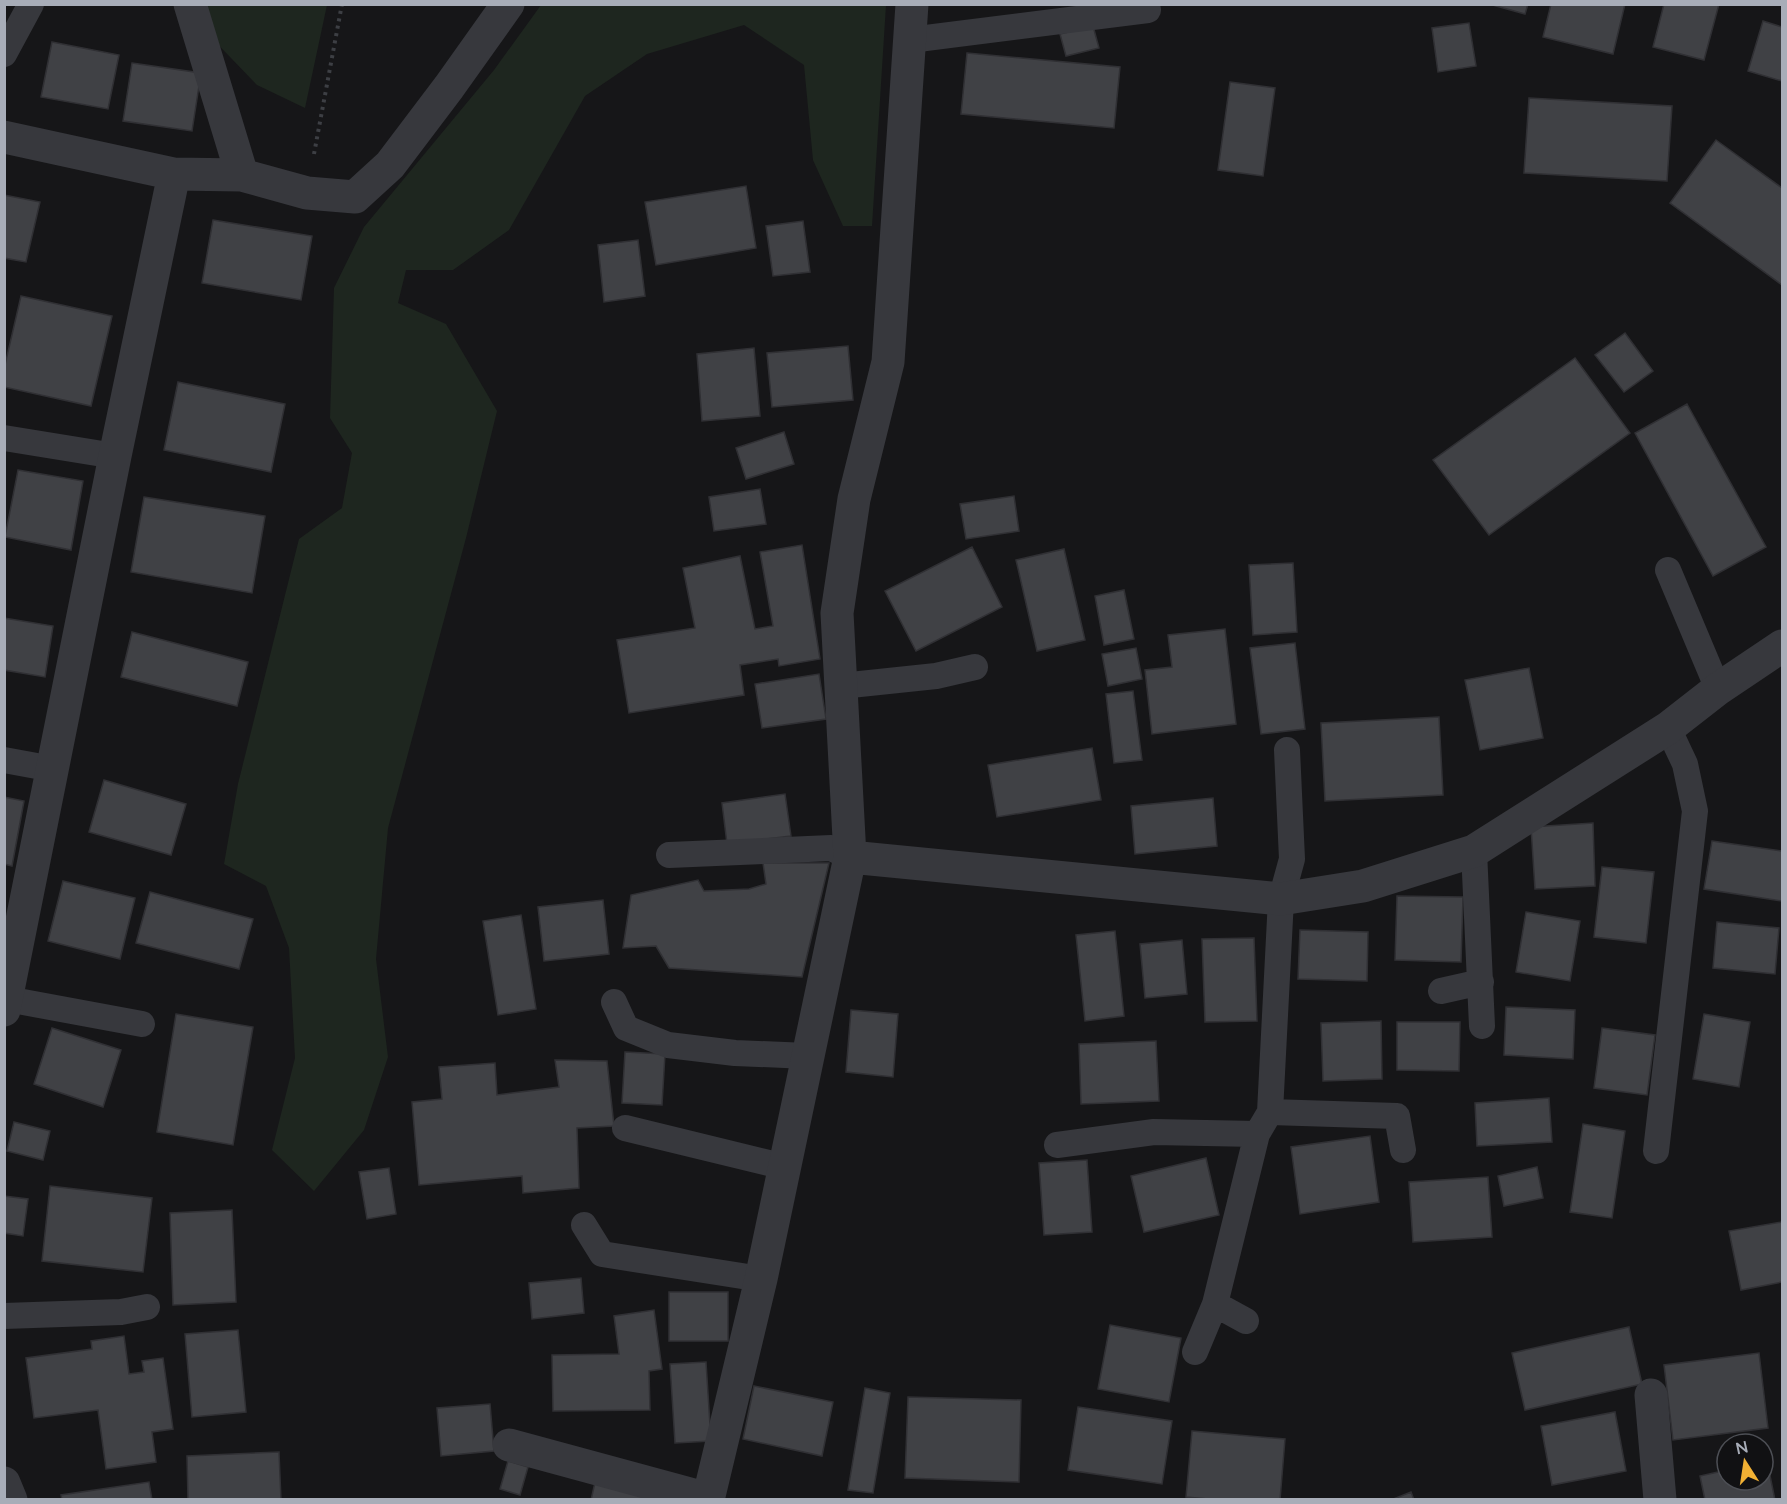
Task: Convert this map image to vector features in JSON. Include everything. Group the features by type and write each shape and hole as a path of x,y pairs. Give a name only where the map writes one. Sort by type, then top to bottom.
{"street":[{"path":"190,4 242,175"},
{"path":"4,136 174,174 242,175 307,193 355,197 390,165 508,4"},
{"path":"509,1445 708,1499 761,1279 850,857 837,613 854,499 888,362 912,4"},
{"path":"6,1004 115,456 174,174"},
{"path":"850,857 1281,899 1363,886 1474,851 1668,728 1718,689 1782,646"},
{"path":"1651,1395 1660,1500"},
{"path":"4,1483 11,1500"}],"lane":[{"path":"4,54 31,4"},
{"path":"910,40 1148,10"},
{"path":"4,438 115,456"},
{"path":"1668,570 1718,689"},
{"path":"841,686 936,676 975,668"},
{"path":"1656,1151 1695,811 1685,764 1668,728"},
{"path":"1195,1352 1215,1304 1257,1134 1270,1112 1281,899 1292,859 1287,750"},
{"path":"4,760 53,769"},
{"path":"669,855 831,848 850,857"},
{"path":"1474,851 1482,1026"},
{"path":"1441,991 1481,982"},
{"path":"614,1002 626,1028 668,1045 735,1053 808,1056"},
{"path":"6,1004 142,1024"},
{"path":"1270,1112 1397,1116 1403,1150"},
{"path":"625,1128 785,1167"},
{"path":"1057,1145 1154,1132 1257,1134"},
{"path":"584,1225 602,1254 761,1279"},
{"path":"1215,1304 1246,1321"},
{"path":"4,1316 121,1312 147,1307"}],"path":[{"path":"307,193 342,4"}],"shaded area":[{"path":"180,5 327,5 305,108 257,85"},
{"path":"541,5 886,5 872,226 843,226 813,160 804,65 744,25 647,54 585,96 509,230 453,270 406,270 398,303 446,324 497,411 466,538 388,828 376,959 388,1057 364,1130 314,1191 272,1150 295,1058 289,948 266,886 224,864 238,784 299,539 342,508 352,453 330,418 334,288 364,227 494,70"}],"building":[{"path":"1489,4 1528,4 1525,14"},
{"path":"1551,4 1625,4 1613,54 1543,37"},
{"path":"1664,4 1719,4 1704,60 1653,47"},
{"path":"1763,21 1782,27 1782,81 1748,71"},
{"path":"1469,23 1476,66 1438,72 1432,28"},
{"path":"1093,26 1099,48 1066,56 1060,34"},
{"path":"52,42 119,55 108,109 41,97"},
{"path":"967,53 1120,67 1114,128 961,114"},
{"path":"132,63 201,73 192,131 123,121"},
{"path":"1230,82 1275,88 1263,176 1218,170"},
{"path":"1529,98 1672,106 1667,181 1524,173"},
{"path":"1716,140 1782,188 1782,285 1670,203"},
{"path":"746,186 756,248 656,265 645,202"},
{"path":"4,195 40,202 26,262 4,258"},
{"path":"213,220 312,236 301,300 202,283"},
{"path":"803,221 810,272 773,276 766,226"},
{"path":"638,240 645,296 604,302 598,245"},
{"path":"21,296 112,316 91,406 4,387 4,369"},
{"path":"1625,333 1653,371 1624,392 1595,355"},
{"path":"848,346 853,400 772,407 767,353"},
{"path":"754,348 760,416 702,421 697,354"},
{"path":"1575,358 1630,433 1489,535 1433,460"},
{"path":"178,382 285,404 271,472 164,450"},
{"path":"1687,404 1766,547 1713,576 1635,433"},
{"path":"784,432 794,464 746,479 736,448"},
{"path":"18,470 83,481 71,550 5,537"},
{"path":"760,489 766,524 714,531 709,497"},
{"path":"1014,496 1019,531 966,539 960,504"},
{"path":"144,497 265,516 252,593 131,572"},
{"path":"802,545 820,659 779,666 778,659 740,665 744,695 629,713 617,640 695,628 683,568 740,556 755,629 773,626 760,552"},
{"path":"972,547 1002,607 916,651 885,591"},
{"path":"1064,549 1085,640 1037,651 1016,560"},
{"path":"1293,563 1297,632 1253,635 1249,565"},
{"path":"1124,590 1134,639 1104,645 1095,596"},
{"path":"4,618 53,626 45,677 4,670"},
{"path":"1225,629 1236,724 1152,734 1145,670 1172,667 1168,635"},
{"path":"132,632 248,662 237,706 121,677"},
{"path":"1295,643 1305,729 1261,734 1250,648"},
{"path":"1136,648 1142,679 1108,686 1102,654"},
{"path":"1529,668 1543,738 1480,750 1465,680"},
{"path":"819,674 826,719 762,728 755,684"},
{"path":"1133,691 1142,760 1114,763 1106,694"},
{"path":"1439,717 1443,795 1325,801 1321,723"},
{"path":"1092,748 1101,800 997,817 988,765"},
{"path":"104,780 186,804 171,855 89,832"},
{"path":"785,794 791,836 727,844 722,803"},
{"path":"4,797 24,801 12,866 4,864"},
{"path":"1213,798 1217,846 1135,854 1131,806"},
{"path":"1593,823 1595,886 1535,889 1531,827"},
{"path":"1712,841 1782,851 1782,901 1704,889"},
{"path":"763,863 829,863 802,977 669,968 656,946 623,948 631,895 698,880 704,891 749,889 766,884"},
{"path":"1602,867 1654,872 1646,943 1594,937"},
{"path":"63,881 135,898 120,959 48,941"},
{"path":"150,892 253,919 239,969 136,943"},
{"path":"1397,896 1463,897 1461,962 1395,960"},
{"path":"603,900 609,954 544,961 538,907"},
{"path":"1526,912 1580,921 1570,981 1516,972"},
{"path":"521,915 536,1009 498,1015 483,921"},
{"path":"1717,922 1779,928 1775,974 1713,968"},
{"path":"1300,930 1368,932 1367,981 1298,979"},
{"path":"1115,931 1124,1016 1085,1021 1076,935"},
{"path":"1254,938 1257,1021 1205,1022 1202,939"},
{"path":"1182,940 1187,994 1145,998 1140,944"},
{"path":"1506,1007 1575,1010 1573,1059 1504,1055"},
{"path":"851,1010 898,1014 893,1077 846,1072"},
{"path":"176,1014 253,1027 233,1145 157,1132"},
{"path":"1704,1014 1750,1022 1739,1087 1693,1079"},
{"path":"1381,1021 1382,1079 1323,1081 1321,1023"},
{"path":"1397,1022 1460,1022 1459,1071 1397,1070"},
{"path":"52,1028 121,1050 103,1107 34,1084"},
{"path":"1602,1028 1655,1035 1647,1095 1594,1088"},
{"path":"1156,1041 1159,1101 1081,1104 1079,1044"},
{"path":"625,1052 665,1054 662,1105 622,1103"},
{"path":"555,1060 607,1061 614,1126 577,1128 579,1188 523,1193 522,1176 419,1185 412,1102 442,1099 439,1067 495,1063 497,1095 559,1087"},
{"path":"1549,1098 1552,1142 1477,1146 1475,1103"},
{"path":"14,1122 50,1131 43,1160 7,1151"},
{"path":"1583,1124 1625,1131 1612,1218 1570,1212"},
{"path":"1370,1136 1379,1202 1300,1214 1291,1147"},
{"path":"1206,1158 1219,1215 1144,1232 1131,1176"},
{"path":"1087,1160 1092,1232 1044,1235 1039,1163"},
{"path":"1537,1167 1543,1198 1504,1206 1498,1176"},
{"path":"389,1168 396,1214 367,1219 359,1172"},
{"path":"1488,1177 1492,1237 1413,1242 1409,1182"},
{"path":"50,1186 152,1198 143,1272 42,1261"},
{"path":"4,1196 28,1199 23,1236 4,1233"},
{"path":"232,1210 236,1302 173,1305 170,1213"},
{"path":"1782,1222 1782,1282 1741,1290 1729,1231"},
{"path":"581,1278 584,1313 532,1319 529,1283"},
{"path":"669,1292 728,1292 728,1341 669,1341"},
{"path":"654,1310 662,1369 649,1371 650,1410 553,1411 552,1355 619,1354 614,1316"},
{"path":"1110,1325 1181,1338 1169,1402 1098,1389"},
{"path":"1629,1327 1642,1384 1525,1410 1512,1353"},
{"path":"238,1330 246,1412 192,1417 185,1334"},
{"path":"124,1336 129,1374 144,1372 142,1361 163,1358 173,1429 152,1432 156,1462 106,1469 98,1410 34,1418 26,1358 92,1349 91,1341"},
{"path":"1759,1353 1768,1428 1715,1432 1715,1435 1673,1440 1664,1365"},
{"path":"706,1362 711,1441 675,1443 670,1364"},
{"path":"754,1386 833,1402 822,1456 743,1439"},
{"path":"865,1388 890,1393 873,1493 848,1490"},
{"path":"908,1397 1021,1400 1019,1482 905,1478"},
{"path":"490,1404 494,1451 441,1456 437,1408"},
{"path":"1078,1407 1172,1421 1162,1484 1068,1470"},
{"path":"1615,1412 1626,1471 1552,1485 1541,1426"},
{"path":"1192,1431 1285,1439 1280,1500 1220,1500 1186,1497"},
{"path":"279,1452 281,1500 188,1500 187,1456"},
{"path":"508,1461 528,1467 520,1495 500,1489"},
{"path":"1715,1473 1715,1492 1773,1492 1775,1500 1705,1500 1700,1476"},
{"path":"596,1478 680,1500 591,1500"},
{"path":"149,1482 152,1500 62,1500 61,1495"},
{"path":"1411,1492 1414,1500 1391,1500"}]}
